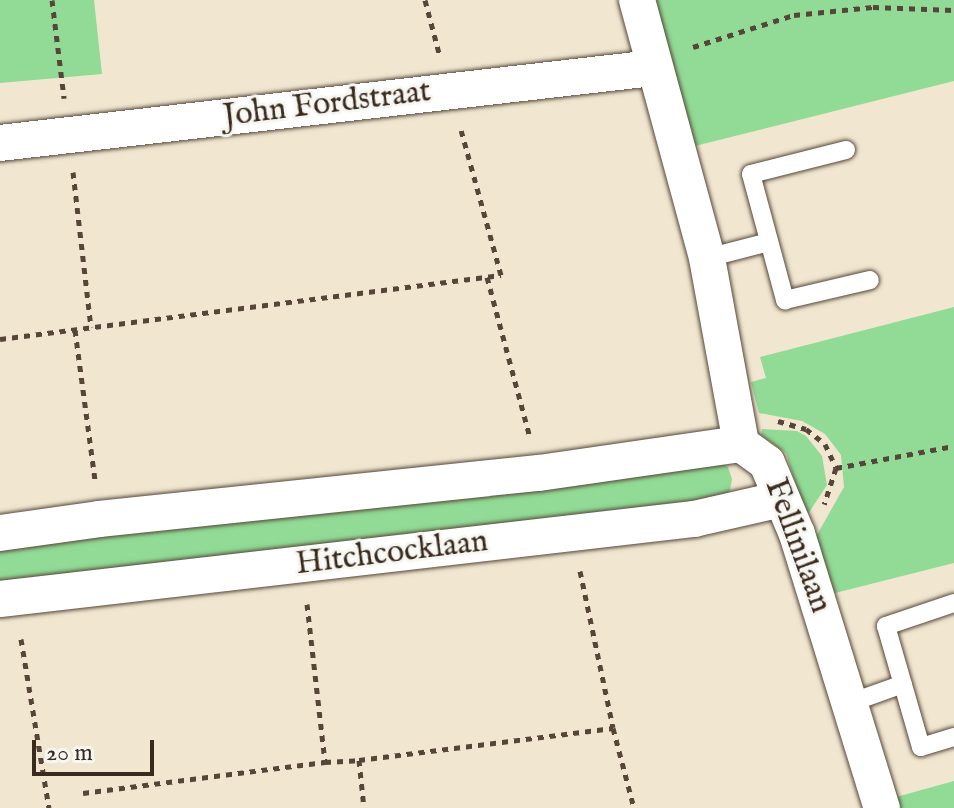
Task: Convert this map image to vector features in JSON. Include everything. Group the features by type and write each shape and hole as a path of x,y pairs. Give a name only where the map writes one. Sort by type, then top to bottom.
{"street":[{"name":"Fellinilaan","path":"637,0 707,258 741,444 767,463 797,534 882,808"},
{"name":"John Fordstraat","path":"0,143 653,68"},
{"name":"Hitchcocklaan","path":"0,533 99,519 539,473 741,444"},
{"name":"Hitchcocklaan","path":"0,599 694,519 782,499"}],"lane":[{"path":"846,150 751,174 785,300 870,280"},
{"path":"707,258 769,242"},
{"path":"954,603 886,626 921,747 954,737"},
{"path":"850,703 903,684"}],"path":[{"path":"425,0 449,91"},
{"path":"693,47 794,15 873,7 954,10"},
{"path":"0,339 501,275 461,130"},
{"path":"487,277 539,473"},
{"path":"75,330 99,519"},
{"path":"836,468 954,446"},
{"path":"580,569 613,728 634,808"},
{"path":"307,604 325,762"},
{"path":"21,639 49,808"},
{"path":"83,793 613,728"},
{"path":"359,760 364,808"}],"green space":[{"path":"0,0 94,0 102,74 0,83"},
{"path":"651,0 954,0 954,81 695,146"},
{"path":"954,307 954,563 835,593 814,540 844,487 841,455 825,434 802,421 759,413 751,382 766,378 760,357"},
{"path":"762,429 797,431 806,436 822,456 827,485 806,517 786,453 761,435"},
{"path":"720,462 728,467 732,479 730,491 722,497 0,583 0,549"},
{"path":"954,781 954,808 899,808 896,797"}]}
